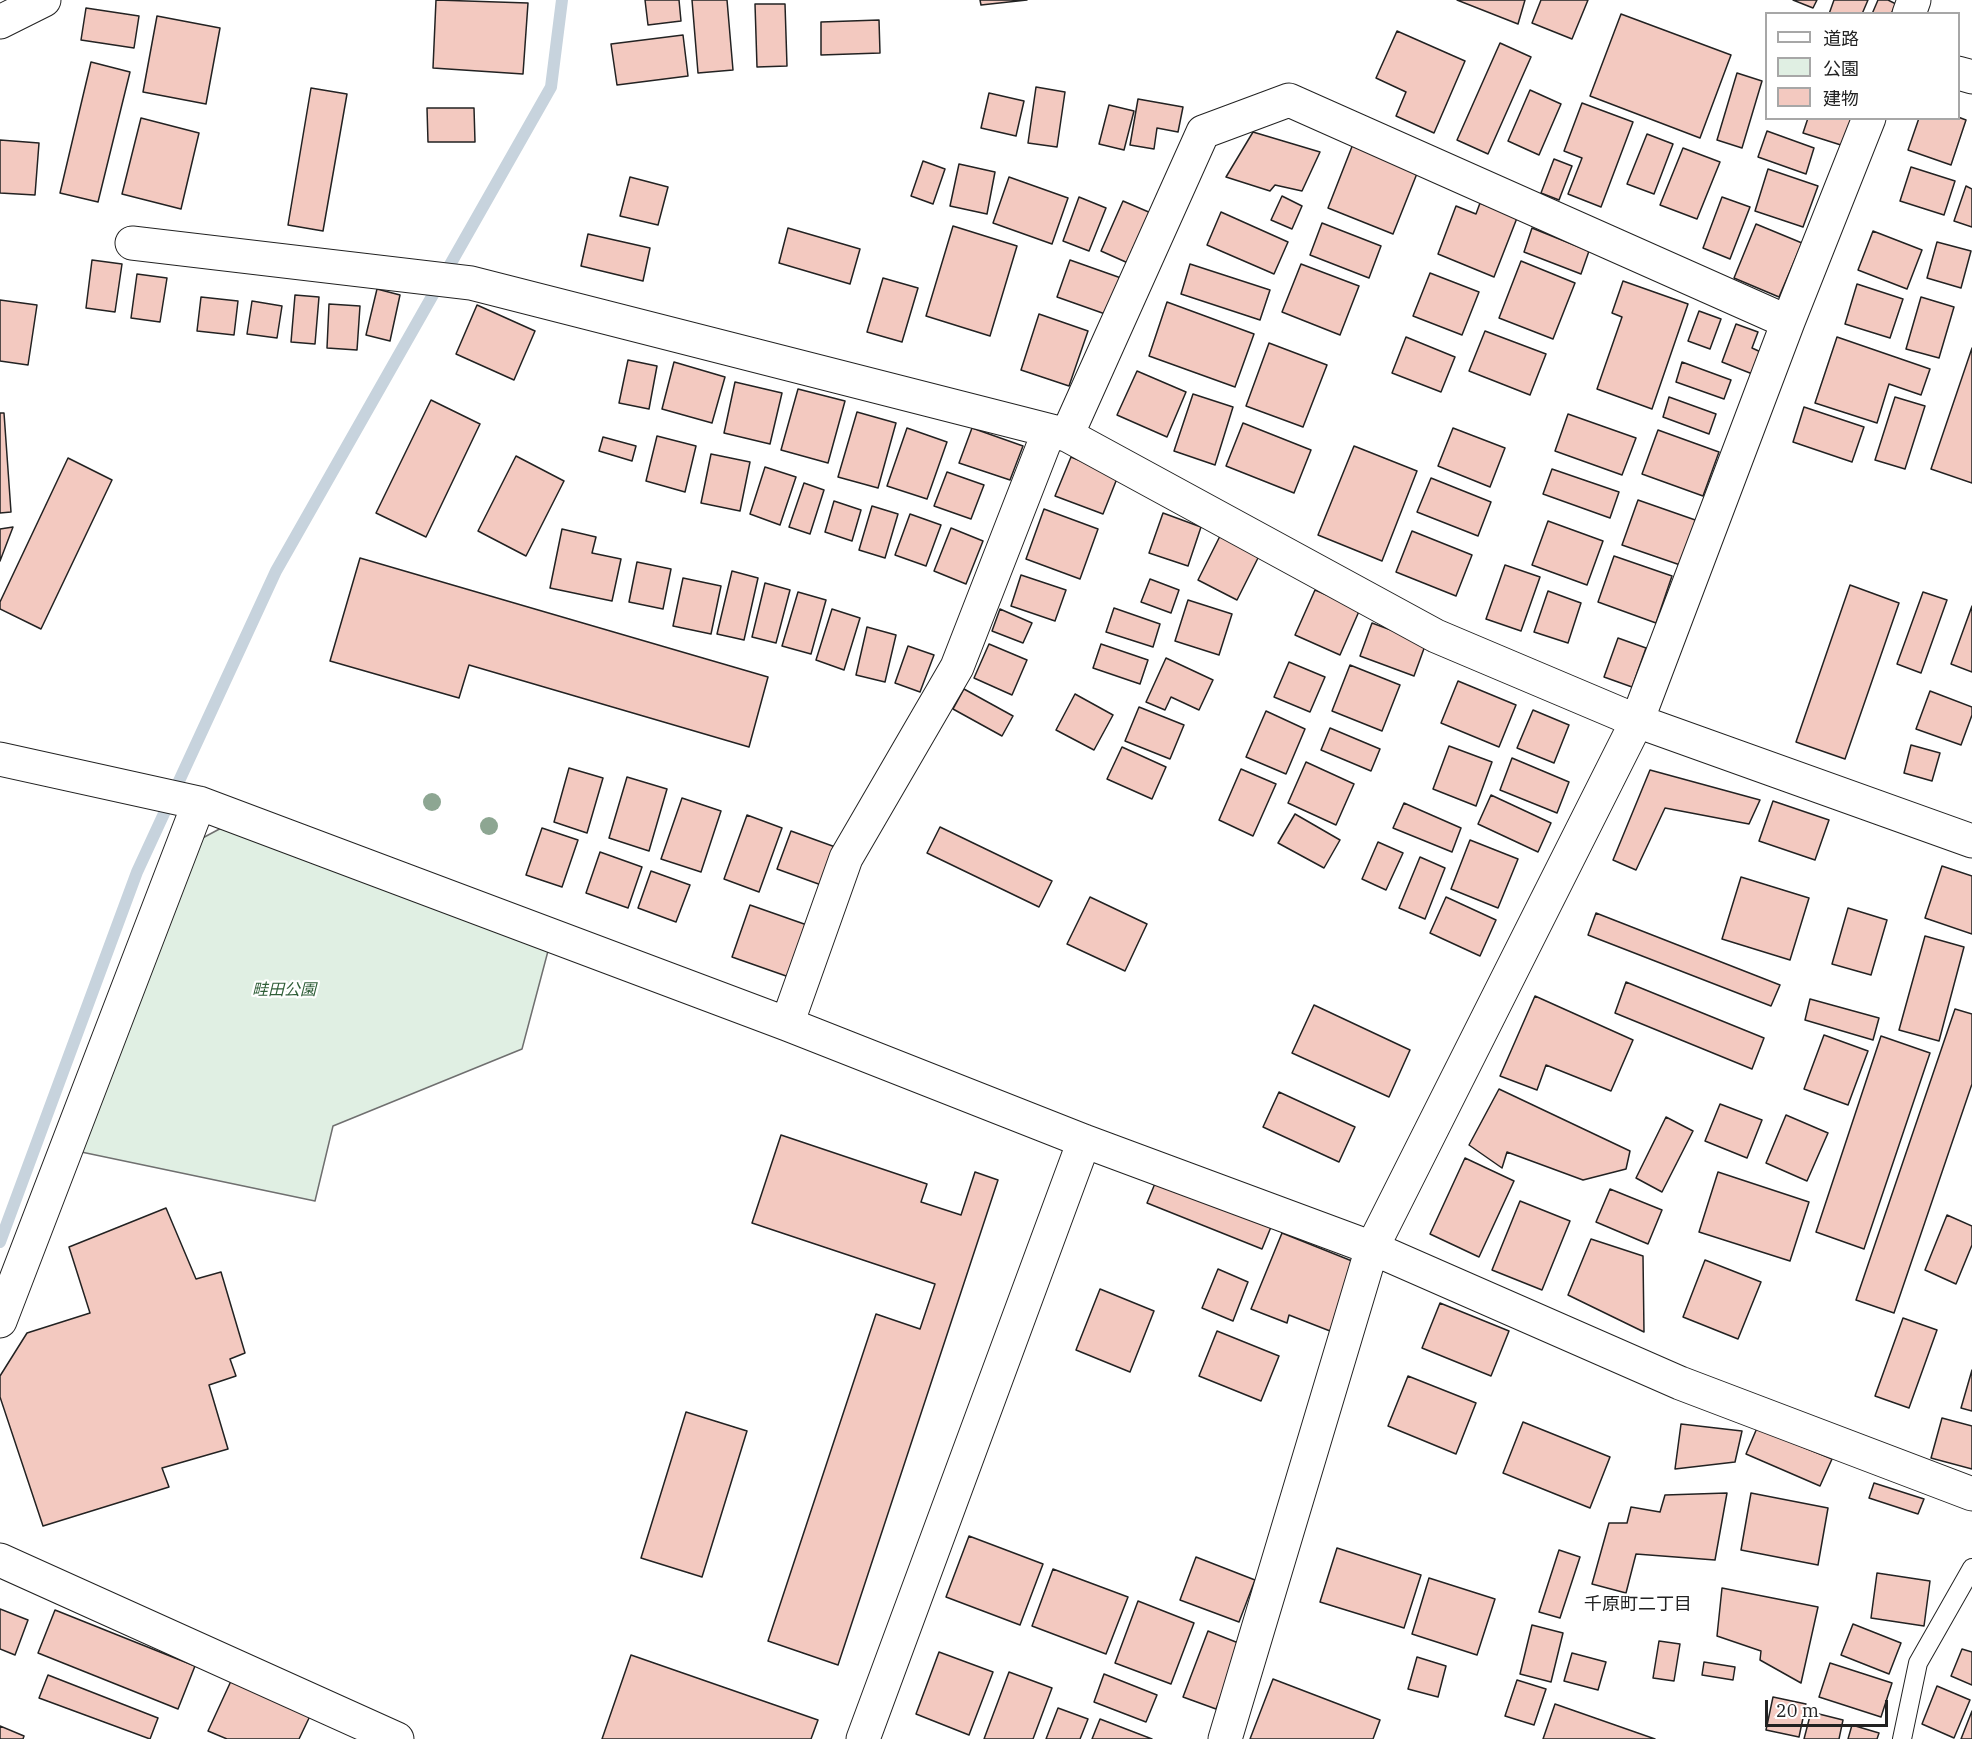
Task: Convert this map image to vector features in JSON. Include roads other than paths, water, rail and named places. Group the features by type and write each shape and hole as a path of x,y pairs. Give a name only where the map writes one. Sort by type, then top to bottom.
{"street":[{"path":"0,22 44,0"},
{"path":"787,1024 846,858 957,667 1058,433 1203,132 1289,100 1788,322"},
{"path":"1226,1739 1372,1248 1637,721 1788,322 1868,120"},
{"path":"132,243 471,283 1058,433 1436,636 1637,721 1972,841"},
{"path":"0,759 200,803 787,1024 1084,1141 1372,1248 1680,1383 1972,1494"},
{"path":"0,1322 200,803"},
{"path":"863,1739 1084,1141"},
{"path":"0,1560 397,1739"}],"lane":[{"path":"1902,1739 1918,1663 1972,1568"}],"waterway":[{"path":"0,1242 137,872 276,571 551,87 562,0"}],"district":[{"name":"千原町二丁目","path":"1638,1605"}],"park label":[{"name":"畦田公園","path":"284,990"}]}
